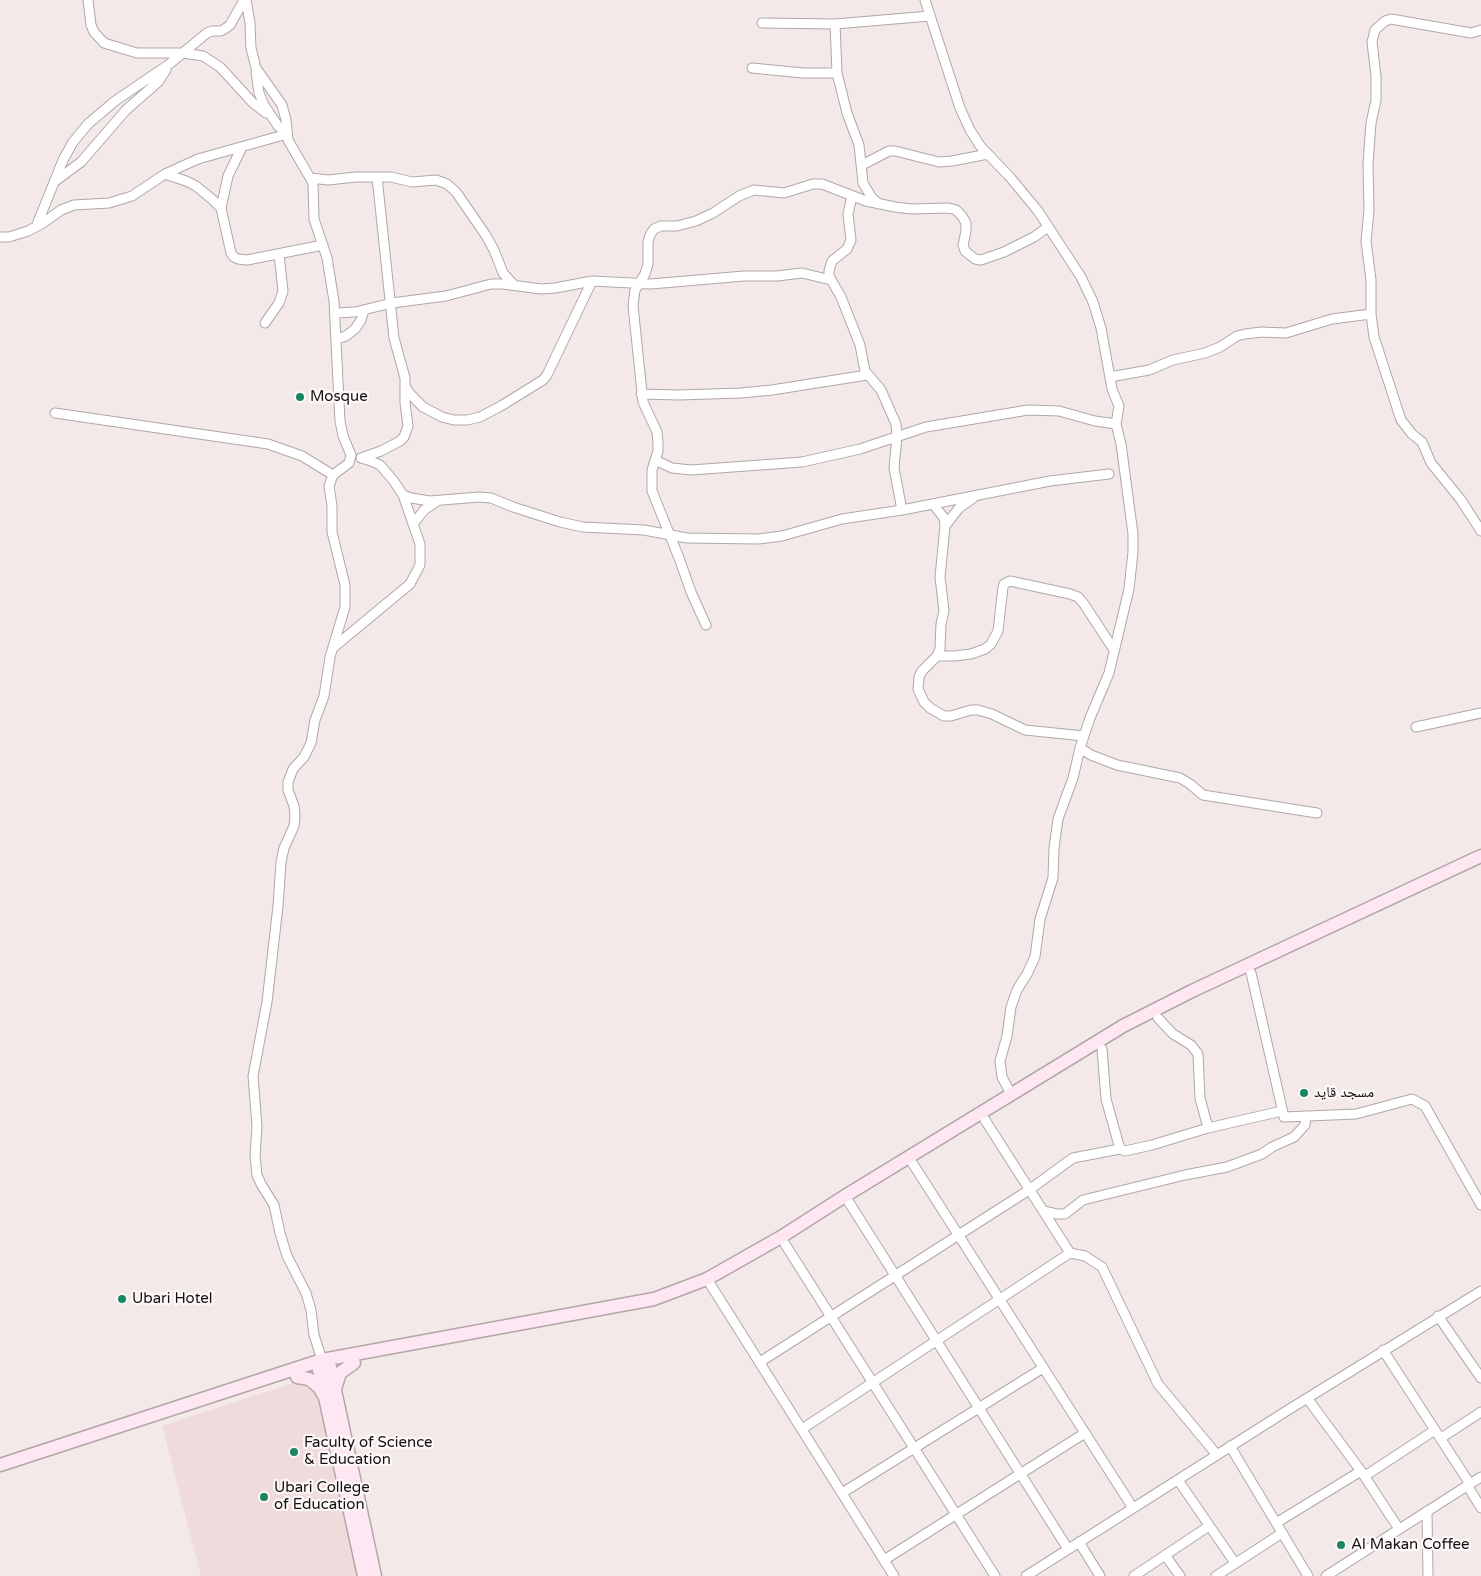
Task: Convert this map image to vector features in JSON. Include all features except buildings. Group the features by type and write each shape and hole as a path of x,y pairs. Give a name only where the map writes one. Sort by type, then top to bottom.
{"street":[{"path":"88,0 91,25 94,32 104,43 137,53 183,53 203,56 220,66 248,98 270,116 287,134"},
{"path":"36,227 67,151 88,124 115,101 168,65 207,33 221,31 230,25 245,0"},
{"path":"245,0 250,23 251,48 259,93 270,116"},
{"path":"925,0 964,120 988,154 1029,199 1081,276 1093,302 1101,328 1112,389 1119,406 1116,424 1121,444 1131,515 1133,552 1129,589 1109,673 1084,736 1074,778 1058,819 1054,848 1053,878 1040,919 1035,957 1017,990 1011,1007 1008,1036 1000,1061 1002,1076 1012,1094"},
{"path":"762,23 835,24 930,16"},
{"path":"1481,30 1472,33 1391,18 1380,25 1373,36 1376,100 1371,123 1368,164 1369,211 1366,241 1371,280 1370,314 1374,338 1401,420 1412,434 1422,442 1431,463 1461,500 1481,531"},
{"path":"835,24 837,73 847,113 859,146 864,183 872,198 879,204"},
{"path":"54,182 73,169 89,154 126,110 158,82 168,65"},
{"path":"256,68 282,105 290,146 311,178 314,190 312,204 314,219 330,272 336,313 340,420 351,459"},
{"path":"752,68 794,73 837,73"},
{"path":"0,237 19,234 36,227 61,210 74,204 109,203 132,196 165,174 198,159 287,134"},
{"path":"242,148 228,176 221,208 231,253 234,257 242,260 323,245"},
{"path":"862,165 889,151 939,162 988,154"},
{"path":"165,174 196,186 221,208"},
{"path":"311,178 328,180 356,177 390,177 412,182 436,180 447,184 452,187 485,234 503,273 514,285"},
{"path":"375,1576 314,1335 311,1310 306,1293 287,1256 274,1205 261,1184 258,1175 255,1156 256,1116 252,1085 267,1002 281,862 284,848 294,826 294,806 288,790 288,782 294,769 304,757 310,743 315,720 324,696 330,657 343,618 346,596 343,574 332,532 332,506 329,486 333,475 346,466 351,459 361,458 391,447 404,437 408,426 403,369 394,338 392,303 377,177"},
{"path":"706,625 691,592 680,558 669,536 661,509 652,491 652,470 658,442 657,432 645,409 641,394 633,298 648,264 650,235 654,229 661,226 677,226 696,222 739,196 754,190 784,193 813,184 822,184 879,204 911,209 949,208 956,210 966,223 963,245 965,251 975,259 981,260 1004,252 1027,241 1048,227"},
{"path":"852,196 848,214 851,240 847,248 835,258 829,271 831,280 841,296 860,345 867,375 880,390 896,424 897,436 894,468 902,510"},
{"path":"265,323 279,303 283,291 279,254"},
{"path":"336,313 446,296 491,284 541,289 592,281 663,283 744,276 802,274 831,280"},
{"path":"405,386 423,407 442,417 454,420 480,417 502,406 543,380 547,375 592,281"},
{"path":"336,339 346,336 355,329 361,320 364,310"},
{"path":"1110,377 1149,370 1181,357 1205,353 1220,347 1237,336 1245,334 1261,332 1286,333 1332,319 1370,314"},
{"path":"641,394 741,393 780,389 867,375"},
{"path":"655,460 663,465 681,470 782,465 841,455 926,427 1028,410 1059,411 1095,421 1116,424"},
{"path":"55,413 268,444 302,456 333,475"},
{"path":"334,648 402,592 416,575 420,565 420,544 403,495 380,466 371,460 361,458"},
{"path":"403,495 420,500 439,501 479,497 491,498 512,507 571,525 644,530 669,536 696,539 771,538 842,519 902,510 1050,481 1109,474"},
{"path":"946,526 959,508 978,495"},
{"path":"414,523 424,510 439,501"},
{"path":"933,504 944,518 946,526 940,577 944,611 941,624 940,649 922,671 918,683 918,689 924,702 936,713 951,716 971,710 978,710 992,714 1025,730 1084,736"},
{"path":"936,656 971,654 985,649 991,644 998,631 1003,587 1004,584 1010,581 1078,597 1114,650"},
{"path":"1416,727 1481,712"},
{"path":"1080,748 1098,758 1117,765 1180,778 1203,795 1317,813"},
{"path":"0,1474 297,1377 323,1366 354,1363 656,1308 710,1283 785,1244 847,1199 1123,1026 1184,995 1481,856"},
{"path":"0,1465 323,1366 654,1299 710,1283 781,1237 913,1164 1102,1049 1158,1018 1481,865"},
{"path":"1251,973 1284,1117 1356,1114 1412,1099 1424,1106 1481,1205"},
{"path":"1158,1018 1173,1034 1191,1046 1198,1054 1200,1098 1208,1128"},
{"path":"1102,1049 1106,1098 1120,1149"},
{"path":"760,1362 1029,1190 1074,1158 1152,1145 1208,1128 1282,1111"},
{"path":"1043,1211 1065,1214 1083,1200 1185,1175 1227,1167 1262,1154 1294,1136 1305,1125 1306,1116"},
{"path":"985,1120 1070,1253"},
{"path":"913,1164 1133,1508"},
{"path":"847,1199 1068,1549"},
{"path":"785,1244 995,1576"},
{"path":"802,1429 1070,1253 1085,1256 1102,1268 1158,1384 1217,1454"},
{"path":"710,1283 894,1576"},
{"path":"1027,1576 1217,1454 1481,1291"},
{"path":"1438,1316 1481,1378"},
{"path":"1383,1350 1438,1434 1469,1484 1481,1508"},
{"path":"354,1363 340,1374 330,1394 364,1576"},
{"path":"842,1494 1043,1368"},
{"path":"297,1377 309,1379 319,1388 330,1394"},
{"path":"1307,1398 1363,1474 1399,1529"},
{"path":"1276,1523 1363,1474 1481,1412"},
{"path":"884,1560 1085,1433"},
{"path":"1230,1446 1308,1576"},
{"path":"1326,1576 1337,1573 1399,1529 1481,1477"},
{"path":"1178,1480 1235,1563"},
{"path":"1427,1511 1428,1576"},
{"path":"1134,1576 1208,1526"},
{"path":"1216,1576 1282,1532"},
{"path":"1079,1542 1100,1576"},
{"path":"1166,1555 1180,1576"}],"shaded area":[{"name":"Ubari College of Education","path":"296,1382 323,1390 363,1576 201,1576 162,1426"}],"place":[{"name":"Mosque","path":"300,397"},
{"name":"مسجد قايد","path":"1304,1093"},
{"name":"Ubari Hotel","path":"122,1299"},
{"name":"Faculty of Science & Education","path":"294,1452"},
{"name":"Ubari College of Education","path":"264,1497"},
{"name":"Al Makan Coffee","path":"1341,1545"}]}
